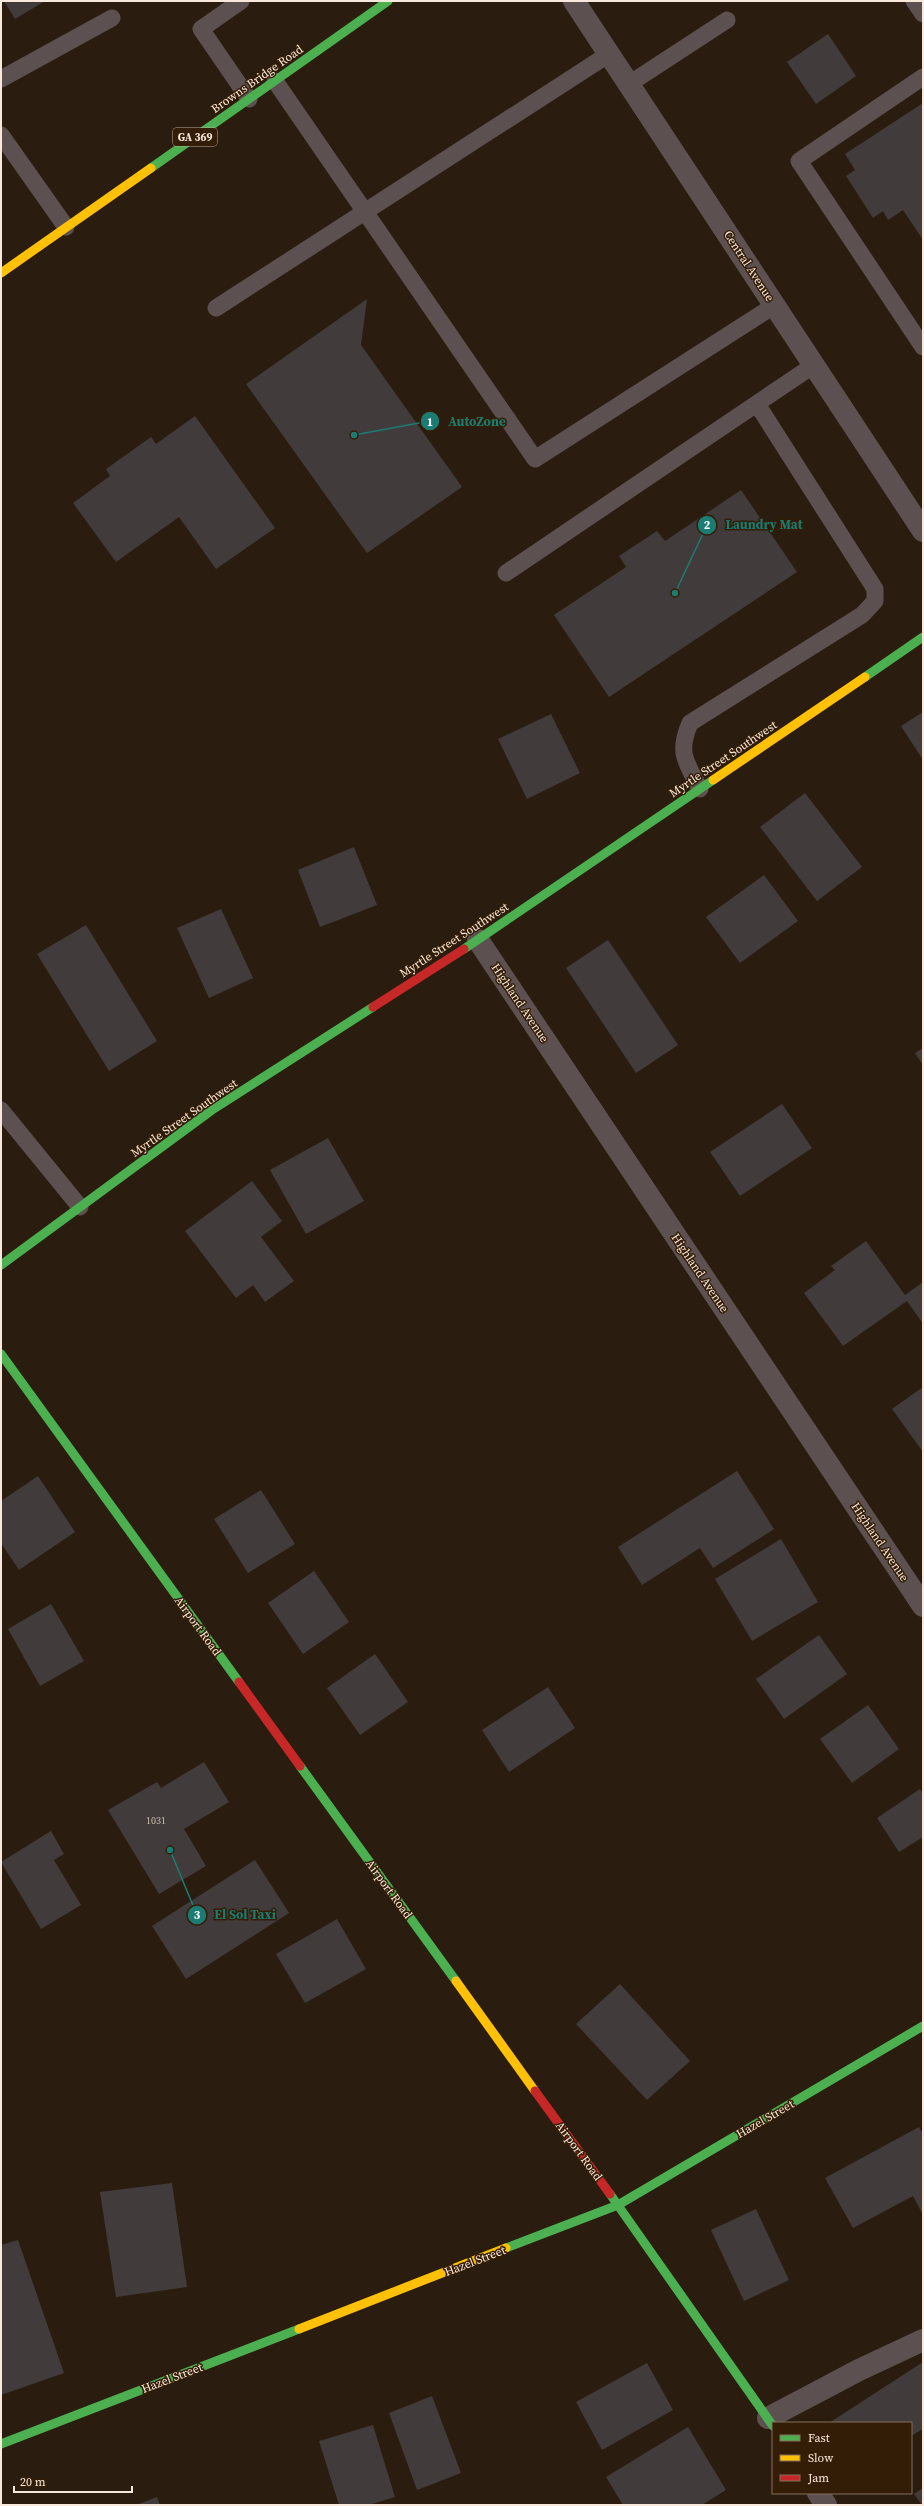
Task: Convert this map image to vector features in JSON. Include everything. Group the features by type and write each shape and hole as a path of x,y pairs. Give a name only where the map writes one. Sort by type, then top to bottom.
{"street":[{"name":"Browns Bridge Road","path":"1,273 388,1"},
{"name":"Central Avenue","path":"574,1 923,531"},
{"name":"Myrtle Street Southwest","path":"1,1265 212,1110 478,940 923,637"},
{"name":"Highland Avenue","path":"478,940 923,1606"},
{"name":"Airport Road","path":"1,1354 618,2206 770,2422"},
{"name":"Hazel Street","path":"1,2444 618,2206 923,2026"},
{"path":"770,2422 859,2370 923,2340"},
{"path":"819,2494 826,2505"}],"lane":[{"path":"914,1 923,14"},
{"path":"239,2 201,29 249,99"},
{"path":"1,80 112,18"},
{"path":"629,84 727,20"},
{"path":"216,308 609,54"},
{"path":"923,77 799,161 923,347"},
{"path":"275,81 534,459 775,305"},
{"path":"1,135 66,227"},
{"path":"506,573 814,365"},
{"path":"700,789 683,755 683,740 690,723 862,615 875,601 875,589 757,404"},
{"path":"1,1110 80,1207"}],"building":[{"path":"4,1 45,1 15,19"},
{"path":"828,34 856,76 816,104 787,62"},
{"path":"923,103 923,240 903,210 888,220 883,211 873,218 846,176 855,170 845,154"},
{"path":"367,299 361,345 462,487 367,553 246,384"},
{"path":"195,416 275,528 216,569 179,517 116,562 73,503 110,476 106,469 151,437 156,444"},
{"path":"741,490 797,572 609,697 554,615 626,567 619,556 657,531 665,541"},
{"path":"923,712 923,760 901,726"},
{"path":"551,714 580,773 527,799 498,739"},
{"path":"805,793 862,867 817,901 760,827"},
{"path":"354,847 377,905 320,927 298,870"},
{"path":"764,875 798,921 740,963 706,917"},
{"path":"221,909 253,978 209,998 177,928"},
{"path":"86,925 157,1041 109,1071 37,954"},
{"path":"608,940 678,1045 636,1073 566,968"},
{"path":"923,1048 923,1065 915,1053"},
{"path":"782,1104 812,1148 740,1196 710,1152"},
{"path":"328,1138 364,1201 306,1234 270,1170"},
{"path":"252,1181 282,1221 261,1237 294,1281 265,1302 253,1285 236,1298 185,1231"},
{"path":"866,1241 905,1295 923,1282 923,1324 907,1301 843,1346 804,1293 835,1270 831,1266"},
{"path":"923,1387 923,1452 892,1409"},
{"path":"737,1471 774,1529 713,1568 700,1548 642,1585 618,1547"},
{"path":"38,1476 75,1532 19,1570 1,1543 1,1501"},
{"path":"261,1490 295,1544 248,1573 214,1519"},
{"path":"781,1539 818,1602 752,1641 715,1579"},
{"path":"314,1571 349,1622 303,1654 268,1603"},
{"path":"51,1604 84,1661 40,1686 8,1629"},
{"path":"819,1635 847,1674 784,1719 756,1679"},
{"path":"375,1654 408,1702 360,1735 327,1688"},
{"path":"548,1687 575,1728 509,1772 482,1730"},
{"path":"868,1705 899,1749 852,1783 820,1739"},
{"path":"204,1762 229,1802 184,1829 206,1866 159,1894 108,1810 157,1782 161,1788"},
{"path":"920,1789 923,1794 923,1837 899,1852 877,1818"},
{"path":"51,1831 64,1854 54,1860 81,1905 41,1929 1,1862"},
{"path":"255,1860 289,1913 186,1979 152,1926"},
{"path":"337,1919 366,1969 305,2003 276,1954"},
{"path":"620,1984 690,2061 647,2100 576,2024"},
{"path":"919,2127 923,2134 923,2215 913,2196 853,2228 825,2178"},
{"path":"172,2183 187,2287 116,2297 100,2192"},
{"path":"756,2209 789,2280 744,2301 711,2230"},
{"path":"18,2240 64,2373 1,2395 1,2245"},
{"path":"923,2362 923,2429 912,2435 912,2422 831,2422"},
{"path":"647,2363 673,2410 602,2450 576,2402"},
{"path":"432,2396 461,2473 417,2490 389,2413"},
{"path":"373,2425 395,2497 369,2505 339,2505 319,2441"},
{"path":"688,2427 726,2490 702,2505 623,2505 606,2477"},
{"path":"923,2488 923,2505 922,2505 914,2494"},
{"path":"157,2497 160,2505 136,2505"}],"traffic: fast":[{"path":"151,168 388,1"},
{"path":"865,677 923,637"},
{"path":"464,949 713,780"},
{"path":"1,1265 212,1110 373,1007"},
{"path":"1,1354 239,1682"},
{"path":"300,1766 456,1981"},
{"path":"506,2248 618,2205 923,2026"},
{"path":"610,2194 772,2425"},
{"path":"1,2444 299,2329"}],"traffic: slow":[{"path":"1,273 151,168"},
{"path":"713,780 865,677"},
{"path":"456,1981 535,2091"},
{"path":"299,2329 506,2248"}],"traffic: jam":[{"path":"373,1007 464,949"},
{"path":"239,1682 300,1766"},
{"path":"535,2091 610,2194"}],"place":[{"name":"AutoZone","path":"354,435"},
{"name":"Laundry Mat","path":"675,593"},
{"name":"El Sol Taxi","path":"170,1850"}]}
